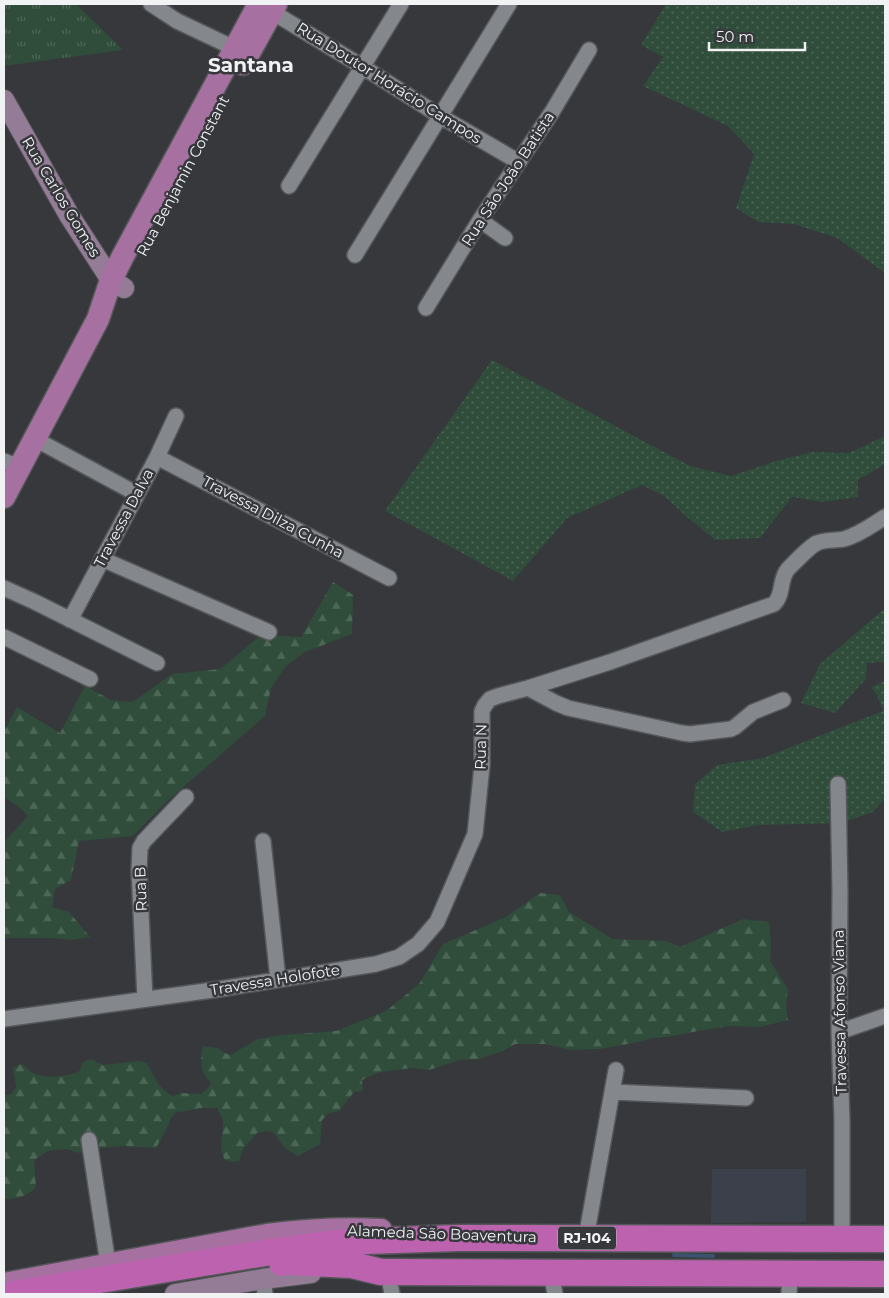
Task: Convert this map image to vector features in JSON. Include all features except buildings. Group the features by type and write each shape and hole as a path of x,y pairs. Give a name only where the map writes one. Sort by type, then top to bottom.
{"highway":[{"name":"Alameda São Boaventura","path":"458,1238 885,1239"},
{"path":"78,1290 278,1251 327,1244 458,1238"},
{"path":"14,1294 78,1290 289,1262 352,1265 387,1279 553,1283 789,1284 885,1274"}],"main road":[{"name":"Rua Benjamin Constant","path":"117,284 234,48 266,6"},
{"name":"Rua Benjamin Constant","path":"4,498 12,464 35,439 117,284 204,135 266,6"},
{"name":"Rua Carlos Gomes","path":"4,100 69,215 117,284"},
{"name":"Alameda São Boaventura","path":"4,1284 284,1232 361,1229 440,1232 458,1238"},
{"path":"175,1294 264,1287 319,1273 387,1279"}],"street":[{"path":"151,4 177,21 234,48"},
{"path":"289,186 401,4"},
{"path":"355,255 509,4"},
{"name":"Rua Doutor Horácio Campos","path":"266,6 440,116 519,162"},
{"name":"Rua São João Batista","path":"426,308 480,220 552,112 589,50"},
{"path":"480,220 505,238"},
{"name":"Travessa Dalva","path":"70,620 157,457 176,416"},
{"path":"35,439 137,494"},
{"name":"Travessa Dilza Cunha","path":"157,457 389,578"},
{"name":"Rua N","path":"475,834 482,766 482,711 484,705 490,699 610,662 774,604 780,596 783,578 787,570 816,544 860,533 885,517"},
{"path":"102,559 269,632"},
{"path":"4,588 157,663"},
{"path":"4,637 90,679"},
{"path":"528,688 568,708 690,734 731,729 753,712 783,700"},
{"name":"Travessa Afonso Viana","path":"838,784 842,1239"},
{"name":"Rua B","path":"145,999 139,870 140,848 144,841 186,798"},
{"name":"Travessa Holofote","path":"4,1019 376,964 399,957 418,944 436,922 475,834"},
{"path":"262,841 278,979"},
{"path":"839,1032 885,1016"},
{"path":"586,1238 616,1070"},
{"path":"612,1092 746,1098"},
{"path":"89,1140 108,1264"}],"shaded area":[{"path":"712,1169 806,1169 806,1222 711,1223"}],"green space":[{"path":"4,4 76,4 123,50 4,66"},
{"path":"666,4 885,4 885,273 837,238 794,224 758,222 736,208 754,154 728,126 643,86 663,57 641,45"},
{"path":"492,360 690,466 731,476 776,461 813,452 849,453 885,436 885,464 858,480 858,497 822,502 792,497 760,538 715,540 664,496 642,485 567,518 513,581 385,511"},
{"path":"333,582 353,595 352,634 305,652 286,666 271,688 265,716 166,802 133,836 79,841 71,880 55,889 52,907 69,912 90,937 71,940 4,938 4,842 28,816 4,797 4,732 17,707 60,733 85,686 111,700 133,702 172,674 220,669 261,635 301,637"},
{"path":"885,608 885,662 867,663 866,679 835,713 801,703 820,664"},
{"path":"885,681 885,798 873,812 841,823 759,825 722,832 693,812 695,784 717,765 763,758 883,711 877,695 871,687"},
{"path":"540,893 560,895 569,912 613,939 666,941 680,947 743,919 769,922 770,961 788,989 786,1007 788,1020 760,1027 731,1026 698,1031 600,1049 571,1050 545,1044 515,1044 503,1051 479,1059 460,1060 429,1070 412,1068 380,1072 362,1080 363,1091 354,1092 339,1111 329,1113 322,1120 320,1144 298,1156 285,1148 274,1133 266,1131 257,1133 243,1149 239,1161 225,1160 221,1150 223,1121 217,1108 200,1108 176,1112 156,1148 124,1146 101,1148 79,1153 67,1149 48,1151 34,1160 36,1187 21,1197 4,1199 4,1095 11,1094 16,1087 13,1068 21,1064 38,1075 57,1077 80,1071 82,1063 90,1059 103,1065 139,1061 147,1063 160,1086 173,1096 181,1093 201,1094 208,1088 211,1082 203,1071 201,1056 203,1046 218,1048 230,1055 258,1039 282,1035 336,1031 386,1011 419,984 443,944 506,917"}],"waterway":[{"path":"674,1255 713,1256"}],"district":[{"name":"Santana","path":"251,65"}]}
